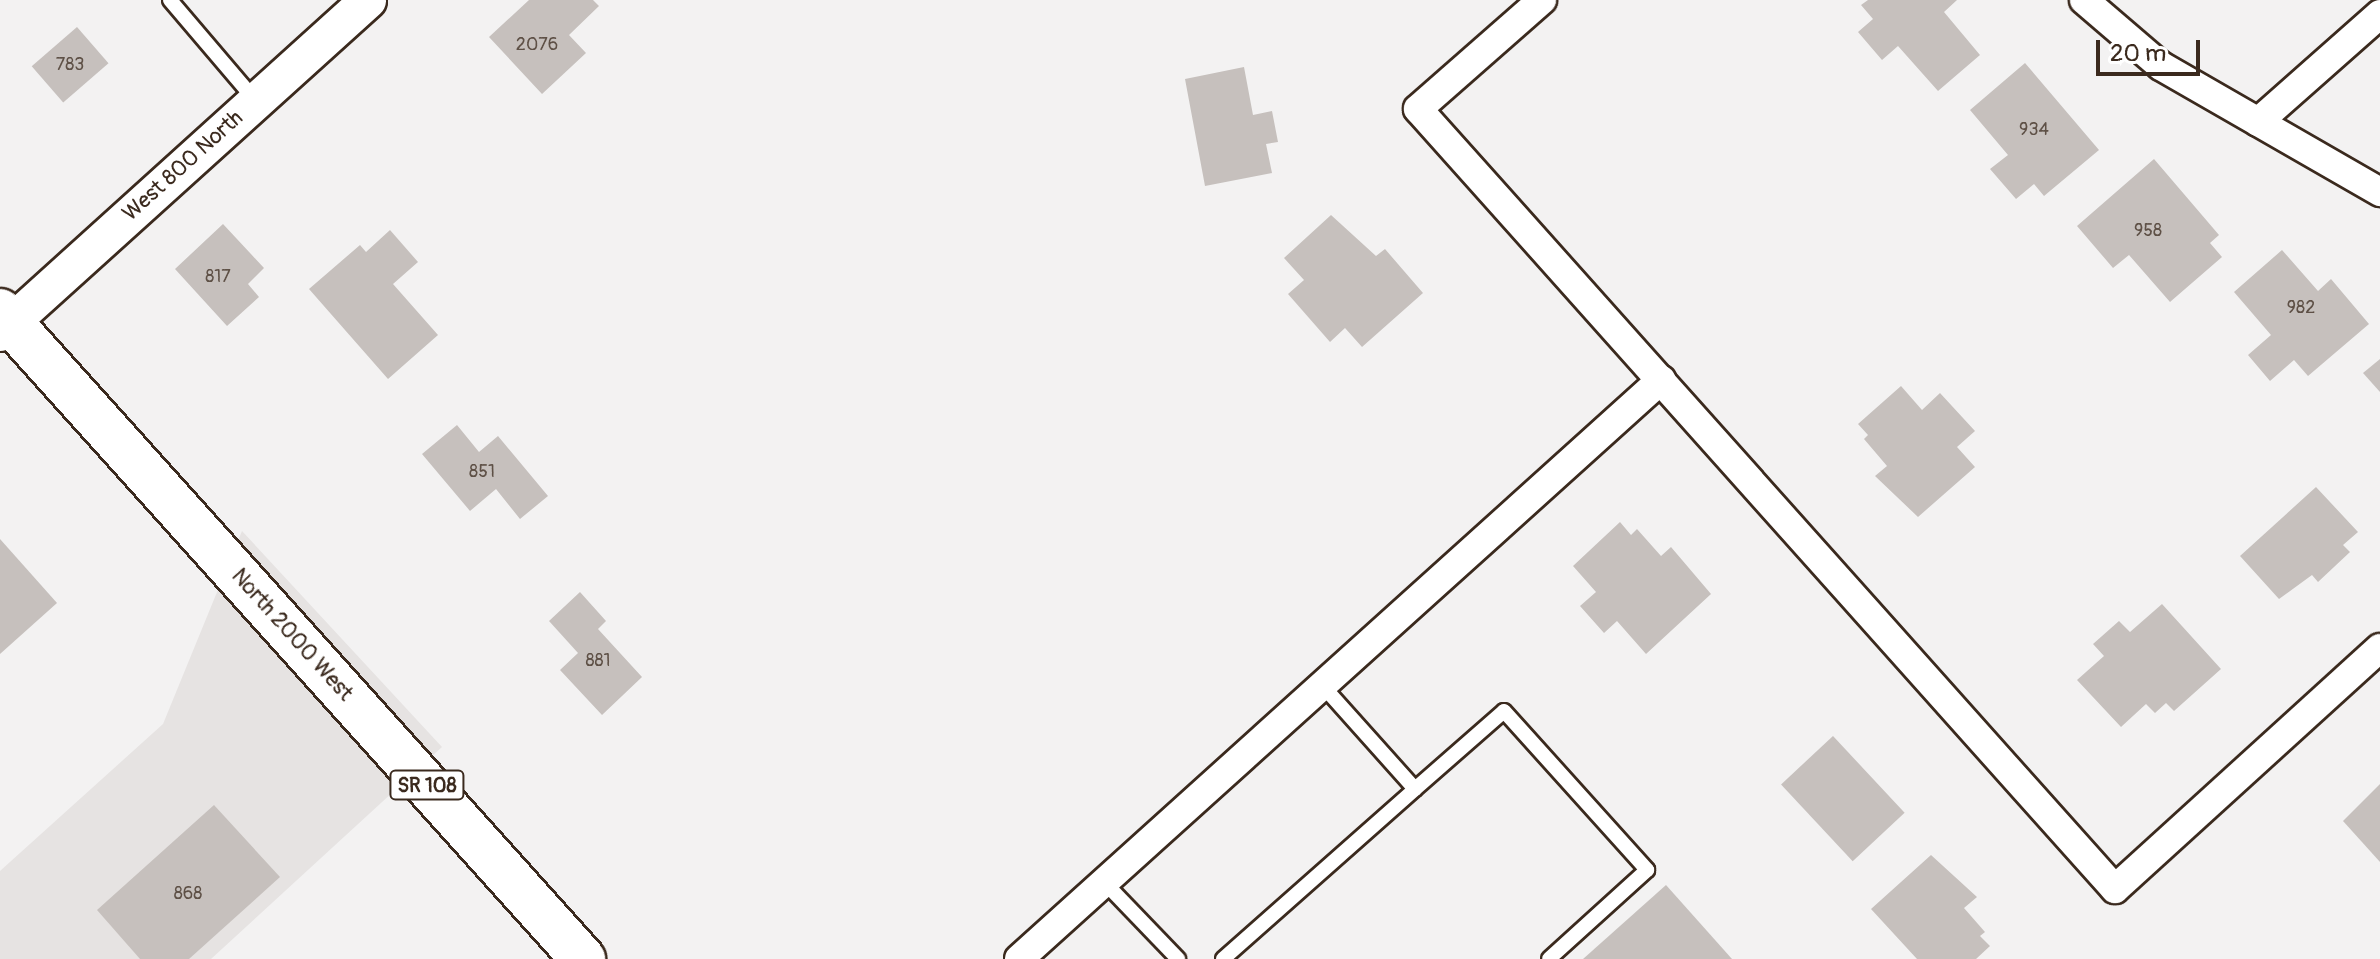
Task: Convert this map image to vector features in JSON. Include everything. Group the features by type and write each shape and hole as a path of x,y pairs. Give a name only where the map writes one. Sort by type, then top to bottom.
{"main road":[{"name":"North 2000 West","path":"4,323 583,959"}],"street":[{"name":"West 800 North","path":"4,323 368,0"},
{"path":"1542,0 1418,109 2115,889 2380,648"},
{"path":"2084,0 2161,66 2380,192"},
{"path":"2258,122 2380,14"},
{"path":"1019,959 1661,380"}],"lane":[{"path":"170,0 256,101"},
{"path":"1322,685 1415,789"},
{"path":"1223,959 1504,711 1647,870 1549,959"},
{"path":"1104,882 1178,959"}],"shaded area":[{"path":"242,531 442,747 211,959 0,959 0,871 163,724"}],"building":[{"path":"529,0 593,0 599,6 569,35 586,53 542,94 489,37"},
{"path":"1868,0 1957,0 1944,12 1980,55 1938,91 1898,46 1882,60 1858,32 1873,19 1861,5"},
{"path":"77,27 108,63 63,103 32,66"},
{"path":"2025,63 2099,150 2044,196 2034,184 2016,199 1990,169 2008,155 1970,110"},
{"path":"1244,67 1253,115 1272,111 1278,142 1266,144 1272,173 1205,186 1185,79"},
{"path":"2154,159 2219,235 2210,243 2222,257 2170,302 2129,255 2113,268 2077,226"},
{"path":"1331,215 1376,256 1385,249 1423,293 1362,347 1345,328 1330,342 1288,294 1304,280 1284,258"},
{"path":"223,224 264,268 248,284 259,297 227,326 175,269"},
{"path":"390,230 418,262 393,284 438,335 388,379 309,289 360,245 366,252"},
{"path":"2282,250 2318,291 2331,279 2369,324 2308,376 2294,360 2270,381 2248,355 2271,335 2234,292"},
{"path":"2380,359 2380,392 2363,373"},
{"path":"1901,386 1922,410 1940,393 1975,431 1957,447 1975,467 1918,517 1875,476 1887,466 1864,439 1868,435 1858,424"},
{"path":"457,425 479,452 498,436 548,496 520,519 496,489 470,511 422,454"},
{"path":"2316,487 2358,532 2343,545 2350,552 2318,582 2312,575 2279,599 2240,556"},
{"path":"1620,522 1631,535 1637,529 1661,556 1671,547 1711,594 1646,654 1617,621 1604,633 1580,606 1596,592 1573,566"},
{"path":"0,539 57,603 0,654"},
{"path":"580,592 606,621 598,629 642,677 602,715 560,670 578,653 549,621"},
{"path":"2162,604 2221,669 2174,711 2166,703 2155,713 2146,704 2121,727 2077,680 2104,656 2093,644 2119,621 2130,632"},
{"path":"1833,736 1905,813 1853,861 1781,784"},
{"path":"2380,784 2380,862 2343,821"},
{"path":"214,805 280,877 189,959 140,959 97,910"},
{"path":"1931,855 1977,897 1964,908 1985,932 1980,936 1990,946 1976,959 1917,959 1871,909"},
{"path":"1666,885 1732,959 1583,959"}]}
